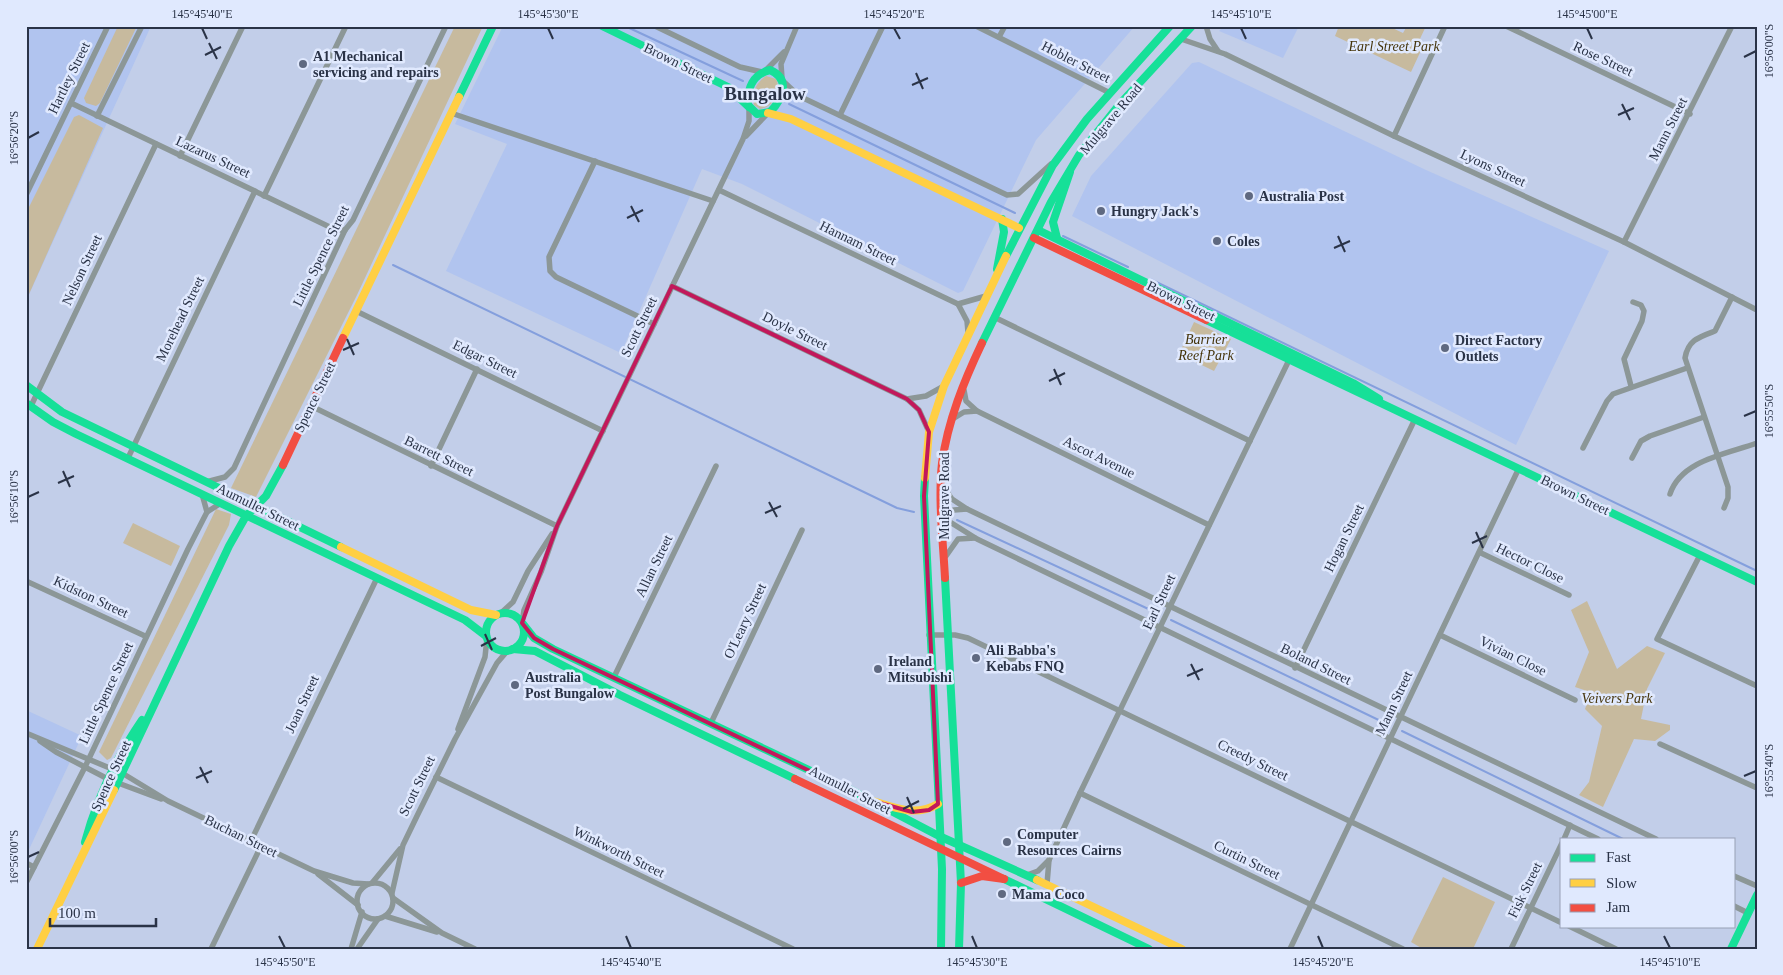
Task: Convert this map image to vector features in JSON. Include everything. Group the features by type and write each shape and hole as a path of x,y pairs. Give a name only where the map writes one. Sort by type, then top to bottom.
{"main road":[{"name":"Spence Street","path":"37,949 118,783 152,706 229,546 246,516 268,493 493,26"},
{"name":"Brown Street","path":"602,26 728,87 742,90 750,86"},
{"name":"Mulgrave Road","path":"941,949 941,849 929,635 924,496 929,432 944,386 1019,228 1056,160 1076,132 1170,26"},
{"name":"Mulgrave Road","path":"960,947 961,883 941,483 943,450 949,422 964,384 1034,238 1072,166 1101,128 1192,26"},
{"path":"763,72 774,72 782,79 784,88 780,100 768,114 756,114 749,107 747,97 750,86 763,72"},
{"name":"Brown Street","path":"728,87 749,107"},
{"path":"780,100 782,109 791,119"},
{"name":"Brown Street","path":"768,114 791,119 1019,228 1034,238 1291,357"},
{"path":"1057,238 1053,222 1072,166"},
{"path":"994,282 1004,232 1002,220"},
{"name":"Brown Street","path":"1019,228 1038,230 1057,238 1394,409 1757,582"},
{"name":"Aumuller Street","path":"26,385 62,412 132,448 471,610 498,614"},
{"name":"Aumuller Street","path":"29,404 53,422 472,623 487,637"},
{"path":"336,544 334,552 356,563 364,572"},
{"path":"498,614 515,615 523,624 524,636 511,650 493,647 487,637 488,623 498,614"},
{"name":"Aumuller Street","path":"523,624 531,635 543,644 791,761 939,836 1080,899 1182,949"},
{"name":"Aumuller Street","path":"511,650 535,651 628,699 1149,949"},
{"name":"Spence Street","path":"83,852 90,823 112,769 123,747 152,706"},
{"path":"791,761 828,785 831,788 828,794"},
{"name":"Buchan Street","path":"112,769 122,773"},
{"name":"Buchan Street","path":"108,779 118,783"},
{"path":"873,802 912,812 929,810 938,804"},
{"path":"961,883 982,876 1004,879"},
{"path":"1731,949 1757,896"},
{"path":"1080,899 1077,906 1080,910 1103,922 1118,934"}],"street":[{"name":"Hartley Street","path":"27,191 108,26"},
{"path":"97,116 142,26"},
{"path":"180,156 243,26"},
{"path":"264,196 346,26"},
{"name":"Little Spence Street","path":"206,482 225,477 233,469 345,230 353,220 446,26"},
{"name":"Brown Street","path":"655,26 740,67 763,72"},
{"path":"797,26 781,68 782,79 800,96 1011,195 1020,193 1056,160"},
{"path":"840,115 882,26"},
{"name":"Hobler Street","path":"976,26 1110,93"},
{"path":"999,37 1005,26"},
{"path":"1206,26 1210,39 1218,51"},
{"path":"1394,136 1445,26"},
{"name":"Rose Street","path":"1506,26 1690,114"},
{"name":"Mann Street","path":"1624,242 1690,114 1732,26"},
{"name":"Lyons Street","path":"1181,39 1218,51 1394,136 1624,242 1757,310"},
{"path":"763,72 786,51"},
{"path":"740,67 750,76 750,86"},
{"path":"780,100 788,95 800,96"},
{"name":"Lazarus Street","path":"70,103 337,230 345,230"},
{"name":"Scott Street","path":"523,624 524,610 541,572 557,526 743,139 749,120 749,107"},
{"path":"451,113 713,201"},
{"name":"Scott Street","path":"743,139 768,114"},
{"name":"Nelson Street","path":"29,404 37,395 156,144"},
{"path":"594,161 549,257 550,271 556,277 654,324"},
{"name":"Hannam Street","path":"719,190 958,304"},
{"name":"Morehead Street","path":"128,458 256,191"},
{"name":"Doyle Street","path":"672,286 907,398 919,410 929,432"},
{"path":"968,336 967,321 958,304 988,295"},
{"path":"1724,508 1728,498 1728,487 1685,358 1690,344 1695,339 1715,331 1732,297"},
{"path":"1631,386 1624,359 1642,321 1644,311 1641,306 1634,302"},
{"name":"Edgar Street","path":"356,311 603,431"},
{"path":"996,318 1250,441"},
{"name":"Earl Street","path":"1027,875 1038,871 1049,860 1291,357"},
{"path":"1583,448 1607,401 1613,394 1631,386 1687,368"},
{"path":"431,466 477,369"},
{"path":"964,384 966,400 977,411"},
{"path":"907,398 926,396 944,386"},
{"name":"Barrett Street","path":"310,406 557,526"},
{"path":"949,422 961,414 977,411"},
{"name":"Ascot Avenue","path":"977,411 1210,525"},
{"path":"1632,458 1642,441 1650,436 1704,417"},
{"name":"Hogan Street","path":"1295,668 1415,419"},
{"path":"1670,494 1679,478 1691,467 1757,444"},
{"name":"Allan Street","path":"614,677 716,466"},
{"name":"Mann Street","path":"1290,949 1519,468"},
{"name":"Boland Street","path":"941,483 952,499 966,509 1654,838"},
{"path":"202,494 207,512 221,503"},
{"path":"942,517 956,510 966,509"},
{"name":"Little Spence Street","path":"26,883 86,767 145,636 207,512"},
{"path":"942,517 977,538 1596,838"},
{"name":"Scott Street","path":"498,614 513,602 528,571 557,526"},
{"name":"O'Leary Street","path":"711,723 802,530"},
{"path":"944,559 958,539 964,537 977,538"},
{"name":"Hector Close","path":"1480,553 1569,595"},
{"path":"1700,555 1657,639 1757,686"},
{"name":"Joan Street","path":"251,841 377,578"},
{"name":"Kidston Street","path":"26,581 145,636"},
{"name":"Creedy Street","path":"929,635 968,638 1560,922"},
{"name":"Vivian Close","path":"1440,635 1575,700"},
{"name":"Scott Street","path":"455,739 468,699 485,657 487,637"},
{"name":"Scott Street","path":"370,884 403,845 455,739 497,663 511,650"},
{"name":"Buchan Street","path":"26,733 112,769"},
{"name":"Buchan Street","path":"36,738 54,750 108,779"},
{"path":"1660,744 1757,788"},
{"name":"Buchan Street","path":"122,773 168,801 314,871 353,883 370,884"},
{"name":"Winkworth Street","path":"436,777 793,949"},
{"name":"Buchan Street","path":"118,783 168,801"},
{"name":"Curtin Street","path":"1080,794 1403,949"},
{"path":"1564,838 1570,825"},
{"name":"Scott Street","path":"393,896 403,845"},
{"path":"211,949 261,846"},
{"name":"Fisk Street","path":"1511,949 1560,847"},
{"name":"Earl Street","path":"1047,884 1049,860"},
{"path":"26,863 34,867"},
{"name":"Buchan Street","path":"314,871 358,905"},
{"path":"1736,877 1757,886"},
{"path":"393,896 391,910 385,916 378,919 369,918 358,905 359,894 370,884 385,885 393,896 442,933"},
{"path":"1736,907 1748,913"},
{"path":"351,949 362,912"},
{"path":"385,916 442,933 475,949"},
{"path":"358,949 378,919"},
{"path":"1573,928 1616,949"}],"highlighted area":[{"path":"672,286 907,399 919,410 929,432 924,496 938,804 929,810 912,812 873,801 553,649 534,638 522,623 557,526"}],"shaded area":[{"path":"26,26 151,26 26,301"},
{"path":"503,26 1135,26 1036,140 963,291 958,293 742,184 702,169 621,353 446,271 507,144 455,124"},
{"path":"1224,26 1299,26 1283,58 1219,31"},
{"name":"Direct Factory Outlets","path":"1199,62 1426,170 1609,251 1516,445 1072,216 1091,176 1192,63"},
{"path":"26,710 82,736 26,856"}],"green space":[{"path":"118,26 137,26 100,103 96,106 86,103 84,98"},
{"path":"455,26 483,26 357,295 256,497 231,488"},
{"name":"Earl Street Park","path":"1339,26 1388,26 1403,33 1407,26 1426,26 1419,41 1424,44 1411,72 1335,36"},
{"path":"766,76 776,79 778,88 773,102 760,109 754,105 754,92 759,82"},
{"path":"79,115 103,128 26,301 26,213 74,117"},
{"name":"Barrier Reef Park","path":"1194,322 1231,339 1214,371 1179,354"},
{"path":"216,509 231,514 229,525 111,758 107,760 99,752"},
{"path":"133,523 180,546 171,566 123,543"},
{"name":"Veivers Park","path":"1587,601 1617,669 1647,646 1665,653 1647,689 1641,719 1670,725 1670,730 1655,741 1634,739 1603,807 1579,795 1589,782 1602,726 1585,709 1588,701 1584,690 1575,687 1589,652 1571,610"},
{"path":"1443,877 1495,902 1473,949 1423,949 1411,942"}],"waterway":[{"path":"625,26 743,81"},
{"path":"789,104 1015,213"},
{"path":"1063,236 1128,267"},
{"path":"393,265 897,508 914,512"},
{"path":"1150,279 1757,571"},
{"path":"957,520 1157,613"},
{"path":"1171,620 1389,725"},
{"path":"1402,731 1621,838"}],"traffic: fast":[{"path":"459,97 493,26"},
{"path":"602,26 728,87 749,107"},
{"path":"1006,256 1053,165 1087,119 1170,26"},
{"path":"982,343 1051,202 1079,155 1119,105 1192,26"},
{"path":"770,70 781,79 783,90 775,107 770,112 757,114 748,105 750,88 755,78 770,70"},
{"path":"1057,238 1053,222 1070,172"},
{"path":"997,269 1004,232 1002,219"},
{"path":"1038,230 1353,383 1379,399"},
{"path":"1206,320 1757,582"},
{"path":"26,385 62,412 341,547"},
{"path":"26,403 53,422 76,434 465,620 486,636"},
{"path":"114,790 229,546 246,516 266,496 283,465"},
{"path":"925,478 924,496 942,869 941,949"},
{"path":"945,578 961,883 959,949"},
{"path":"505,613 512,614 518,619 523,625 524,632 523,639 518,645 512,650 505,651 498,650 492,645 487,639 486,632 487,625 492,619 498,614 505,613"},
{"path":"523,624 534,638 553,649 849,789 939,836 1037,880"},
{"path":"513,649 535,651 620,695 795,779"},
{"path":"85,842 95,810 108,779 142,720"},
{"path":"1004,879 1149,949"},
{"path":"1731,949 1757,895"}],"traffic: slow":[{"path":"343,338 459,97"},
{"path":"768,113 791,119 1019,228"},
{"path":"925,478 929,432 944,386 1006,256"},
{"path":"341,547 471,610 496,615"},
{"path":"37,949 114,790"},
{"path":"873,801 914,811 930,808 938,804"},
{"path":"1037,880 1182,949"}],"traffic: jam":[{"path":"1034,238 1206,320"},
{"path":"283,465 343,338"},
{"path":"945,578 941,506 942,463 948,431 969,372 982,343"},
{"path":"795,779 1004,879"},
{"path":"961,883 982,876 1004,879"}],"place":[{"name":"A1 Mechanical servicing and repairs","path":"303,64"},
{"name":"Australia Post","path":"1249,196"},
{"name":"Hungry Jack's","path":"1101,211"},
{"name":"Coles","path":"1217,241"},
{"name":"Direct Factory Outlets","path":"1445,348"},
{"name":"Ali Babba's Kebabs FNQ","path":"976,658"},
{"name":"Ireland Mitsubishi","path":"878,669"},
{"name":"Australia Post Bungalow","path":"515,685"},
{"name":"Computer Resources Cairns","path":"1007,842"},
{"name":"Mama Coco","path":"1002,894"}],"district":[{"name":"Bungalow","path":"765,93"}]}
